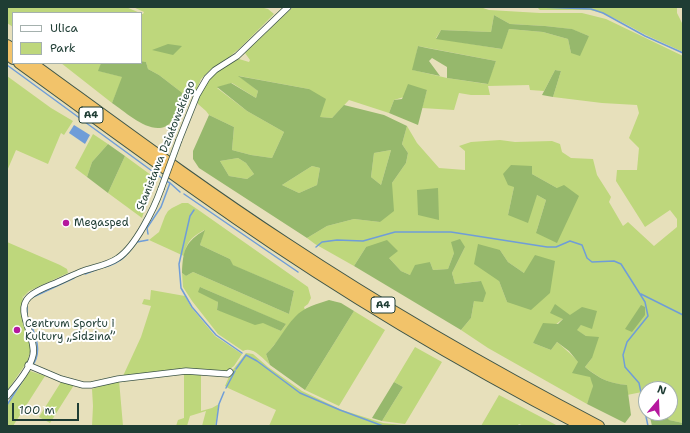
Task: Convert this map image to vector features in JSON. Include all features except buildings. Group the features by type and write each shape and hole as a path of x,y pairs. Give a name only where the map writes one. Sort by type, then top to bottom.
{"highway":[{"name":"A4","path":"20,64 183,182 307,266 451,354 582,426"},
{"name":"A4","path":"33,64 211,192 325,269 455,348 599,426"}],"street":[{"name":"Stanisława Działowskiego","path":"7,396 33,356 34,348 24,316 24,306 27,298 83,271 112,261 122,255 139,233 153,207 197,95 207,78 215,70 237,56 288,7"},
{"path":"28,365 61,379 83,385 91,385 118,379 186,372 228,374 230,372"}],"green space":[{"path":"7,7 126,7 138,12 12,12 12,26 7,23"},
{"path":"133,7 260,7 268,9 274,14 241,47 210,70 201,79 196,91 190,91 185,95 159,75 148,69 146,62 142,61 142,14 144,12"},
{"path":"293,7 480,7 489,10 540,13 582,13 606,19 683,56 683,423 674,421 678,421 678,381 638,381 638,393 627,395 627,385 604,380 585,367 592,358 586,336 576,330 581,325 570,315 556,324 533,343 551,350 557,342 584,368 592,380 593,385 587,404 488,348 461,330 471,318 474,301 481,281 455,284 452,273 465,247 454,253 448,269 433,270 430,262 410,275 401,271 389,258 366,247 354,266 307,238 327,226 354,219 380,222 392,183 406,163 408,153 402,144 407,126 417,143 439,168 465,170 465,151 459,146 471,142 500,140 515,142 552,141 560,144 562,152 571,158 593,159 597,175 611,197 609,202 623,226 628,222 654,246 677,227 677,219 670,210 645,227 616,181 617,170 637,170 639,148 629,138 639,113 637,105 602,103 553,97 561,71 555,70 544,91 530,90 529,85 488,86 490,95 471,95 459,93 454,110 422,108 427,90 394,100 389,113 349,100 332,118 319,117 309,89 239,76 258,91 256,98 232,83 217,88 247,111 284,132 272,158 232,150 234,127 209,115 198,104 197,100 202,88 208,80 220,70 239,59 249,62 250,60 245,53","holes":["494,15 510,24 571,29 589,36 571,53 568,39 543,32 509,29 501,49 436,38 441,30 491,32","418,46 496,61 487,84 447,78 413,70","532,166 532,174 557,188 536,233 546,200 537,195 508,215 514,187","500,250 508,262 524,273 507,302 499,281"]},
{"path":"537,7 677,7 677,13 683,25 683,52 612,17 598,12 590,10 540,10"},
{"path":"494,15 510,24 572,29 589,36 580,56 571,53 568,39 543,32 509,29 502,49 436,39 441,30 491,32"},
{"path":"168,44 182,46 173,55 152,50"},
{"path":"418,46 496,61 488,84 447,78 447,67 432,58 429,61 440,76 412,70"},
{"path":"142,61 146,62 148,69 159,75 185,95 178,112 172,121 165,126 158,128 150,127 133,118 112,103 122,77 98,71 101,64 142,64"},
{"path":"62,64 101,64 99,71 123,77 112,103"},
{"path":"555,70 561,71 553,97 542,95"},
{"path":"7,76 51,108 73,121 64,135 61,133 48,164 16,150 7,171"},
{"path":"238,76 309,89 326,99 320,117 332,118 344,105 384,115 407,126 402,144 408,153 406,163 392,183 394,211 380,222 354,219 327,226 307,238 199,168 193,159 193,151 209,115 234,127 232,150 272,158 284,132 247,111 217,87 231,83 256,98 258,91","holes":["391,150 381,185 371,177 374,153","238,158 246,163 254,174 247,179 229,176 220,161","312,166 320,168 317,185 299,193 282,185"]},
{"path":"408,84 427,90 418,125 389,113 394,100 402,99"},
{"path":"93,134 108,144 92,162 87,177 75,168"},
{"path":"108,144 125,156 108,193 87,177 92,162"},
{"path":"391,150 381,185 371,177 374,153"},
{"path":"125,156 155,178 142,218 108,193"},
{"path":"238,158 246,163 254,174 247,179 229,176 220,161"},
{"path":"511,165 532,166 532,174 557,188 564,185 579,196 557,243 536,233 546,200 537,195 528,223 508,215 514,187 508,185 503,174"},
{"path":"312,166 320,168 317,185 299,193 282,185"},
{"path":"438,188 439,220 418,215 417,190"},
{"path":"182,203 188,203 308,287 311,298 308,304 304,307 305,310 289,325 266,354 270,365 254,351 243,351 218,334 183,287 182,273 186,276 193,272 289,314 294,291 232,265 230,259 200,245 204,230 190,240 184,256 149,240 159,232 165,216 172,208","holes":["200,287 285,324 281,331 263,322 217,310 218,302"]},
{"path":"205,230 200,245 230,259 233,265 294,291 289,314 193,272 186,276 182,273 183,258 186,247 198,234"},
{"path":"460,239 465,247 452,273 455,284 481,281 486,293 483,302 474,301 471,318 461,330 354,266 366,247 387,240 398,251 389,258 401,271 410,275 415,265 430,262 433,270 448,269 454,253 451,242"},
{"path":"7,242 60,265 67,269 68,273 29,291 23,297 23,293 22,314 31,349 27,362 7,391"},
{"path":"478,244 500,250 508,262 524,273 535,255 555,261 550,293 531,310 507,302 499,281 474,264"},
{"path":"200,287 286,324 281,331 263,323 255,325 217,310 218,302 198,292"},
{"path":"151,290 185,296 191,307 215,336 242,354 234,366 227,371 123,376 141,337 151,306 142,304 144,299 150,300"},
{"path":"329,300 341,303 354,311 305,390 270,365 266,354 291,321 302,311 311,306"},
{"path":"555,304 570,315 582,307 597,311 592,329 581,325 577,330 586,336 599,337 592,358 585,367 604,380 627,385 631,415 625,423 587,404 593,386 590,377 572,373 578,362 569,351 557,342 551,350 533,343 543,323 558,324 563,319 550,313"},
{"path":"641,305 645,307 645,315 632,332 625,329"},
{"path":"354,311 385,330 339,406 305,390"},
{"path":"415,347 442,362 405,424 382,421 403,387 394,382"},
{"path":"246,353 253,354 268,367 302,391 342,410 383,423 411,426 269,426 276,410 225,386 231,372"},
{"path":"30,371 45,376 13,426 7,426 7,406"},
{"path":"184,373 201,374 201,411 219,404 215,426 202,426 206,411 190,416 187,426 176,426 178,420 184,418"},
{"path":"119,380 123,426 92,426 92,389"},
{"path":"61,382 74,385 50,423 39,417"},
{"path":"394,382 403,387 382,421 372,418"},
{"path":"499,395 558,426 524,426 519,424 517,426 481,426"},
{"path":"651,421 674,421 683,423 683,426 652,426"}],"water":[{"path":"74,125 90,135 85,144 69,133"}],"waterway":[{"path":"540,7 591,9 603,13 645,36 683,53"},
{"path":"7,65 163,179"},
{"path":"166,181 180,192"},
{"path":"148,234 147,228 161,207 170,183"},
{"path":"184,194 298,272"},
{"path":"194,210 190,216 179,264 181,288 192,307 216,335 242,353"},
{"path":"316,247 322,242 337,240 363,241 395,232 451,232 547,247 556,247 570,241 582,245 587,258 592,262 614,261 621,264 645,302 648,316 627,342 623,355 625,367 639,383 648,426"},
{"path":"105,267 124,258 137,242 148,240"},
{"path":"85,274 98,269"},
{"path":"31,298 74,278"},
{"path":"641,294 683,315"},
{"path":"27,307 27,313"},
{"path":"30,322 36,337 38,348 34,363"},
{"path":"236,369 246,355 257,361 300,393 383,426"},
{"path":"226,388 235,371"},
{"path":"7,405 24,378"},
{"path":"216,426 219,404 224,392"}],"place":[{"name":"Megasped","path":"66,223"},
{"name":"Centrum Sportu i Kultury „Sidzina”","path":"17,330"}]}
